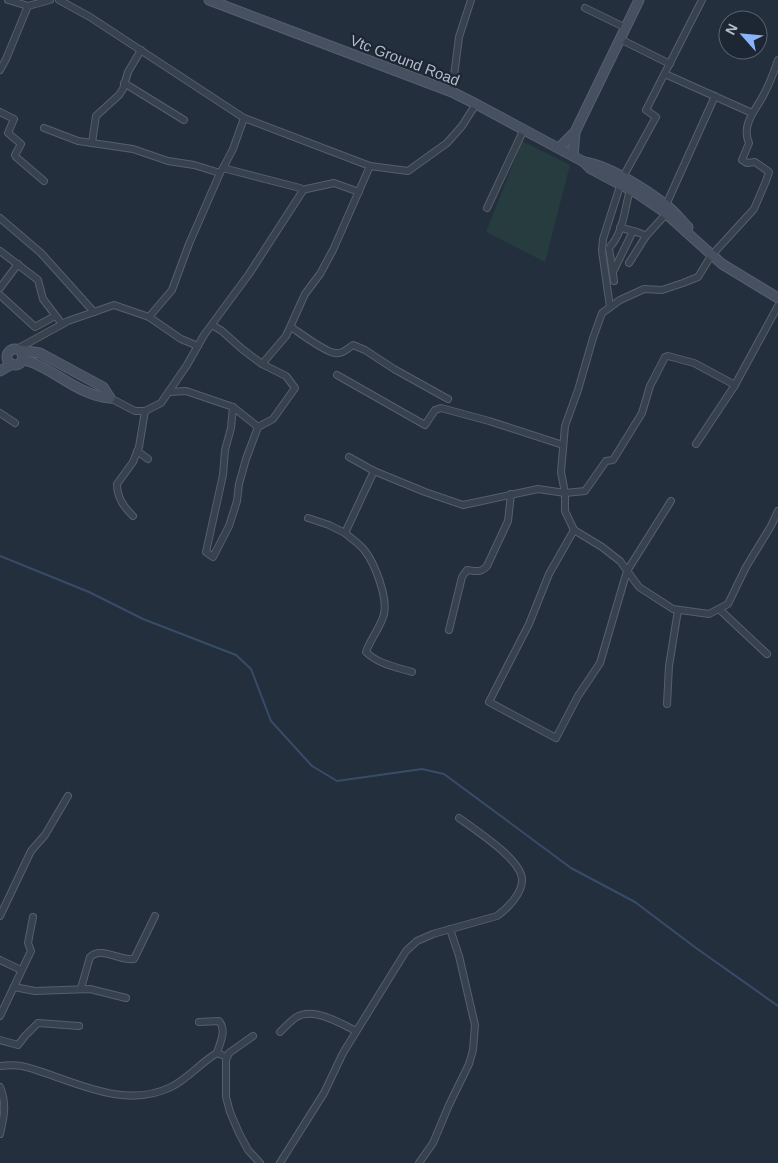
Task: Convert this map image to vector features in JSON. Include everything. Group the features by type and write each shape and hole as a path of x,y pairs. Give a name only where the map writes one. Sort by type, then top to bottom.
{"street":[{"path":"8,0 28,6 50,0"},
{"path":"59,0 90,16 244,118 370,166 408,171 447,143 462,126 476,104"},
{"name":"Vtc Ground Road","path":"209,0 452,92 559,148 584,162 591,169 622,181"},
{"path":"452,92 459,37 472,0"},
{"path":"559,148 575,132 639,0"},
{"path":"610,307 602,251 603,240 622,181 656,117 646,110 702,0"},
{"path":"0,70 28,6"},
{"path":"584,8 626,28"},
{"path":"620,39 670,64"},
{"path":"92,143 96,116 120,95 128,72 141,50"},
{"path":"778,60 763,96 752,113 746,128 746,136 749,143 742,160 747,163 755,162 769,172 754,209 713,254 698,276 684,284 662,290 644,289 620,300 602,313 592,338 578,390 565,426 561,472 565,493 565,511 574,530 620,562 639,588 673,609 678,610 709,614 728,604 746,567 778,511"},
{"path":"665,74 752,113"},
{"path":"124,83 184,120"},
{"path":"630,264 646,236 666,209 715,96"},
{"path":"0,112 14,120 8,133 21,144 15,155 16,157 44,181"},
{"path":"149,316 172,290 189,244 233,149 244,118"},
{"path":"44,128 78,141 133,149 168,161 194,164 302,190 334,183 359,192"},
{"path":"487,208 524,129"},
{"path":"573,156 575,132"},
{"path":"262,364 286,336 305,294 320,274 333,250 370,166"},
{"path":"622,181 630,190 666,209"},
{"path":"622,181 666,209 733,272 778,298"},
{"path":"0,354 17,352 40,353 103,387 110,398 135,411 146,411 161,404 212,325 249,274 302,190"},
{"path":"614,281 609,248 615,242 625,215 630,190"},
{"path":"0,218 41,253 94,312"},
{"path":"620,227 638,231 646,236"},
{"path":"613,273 633,231"},
{"path":"0,251 38,280 43,299 62,324"},
{"path":"713,254 778,292"},
{"path":"0,288 18,264"},
{"path":"0,295 35,327 55,316"},
{"path":"0,371 12,364 7,358 62,324 114,305 149,316 181,339 198,346"},
{"path":"696,444 735,385 778,306"},
{"path":"212,325 262,364 286,376 295,388 273,419 258,427 246,459 230,526 214,557 206,552 223,475 225,450 231,428 233,407"},
{"path":"291,327 319,346 334,353 344,352 352,345 365,350 394,369 448,399"},
{"path":"349,457 425,492 463,505 538,489 565,493 585,491 606,460 613,460 642,413 650,386 665,357 668,356 694,363 735,385"},
{"path":"337,375 425,425 435,410 442,408 563,445"},
{"path":"169,392 186,391 233,407 258,427"},
{"path":"134,516 121,501 118,495 117,484 133,462 146,411"},
{"path":"0,413 15,423"},
{"path":"137,451 148,459"},
{"path":"345,534 374,470"},
{"path":"449,630 462,576 467,570 478,572 487,566 508,521 511,494"},
{"path":"574,530 549,574 529,624 489,702 556,738 578,696 600,664 627,572 672,501"},
{"path":"308,518 329,525 345,534 358,543 371,559 385,604 383,618 366,652 384,664 412,672"},
{"path":"719,609 767,654"},
{"path":"667,704 669,666 678,610"},
{"path":"0,916 31,851 45,835 68,796"},
{"path":"280,1163 324,1093 343,1053 406,950 417,940 497,916 505,910 520,888 522,879 519,869 493,842 458,818"},
{"path":"81,988 90,957 94,953 99,952 128,959 134,958 155,916"},
{"path":"0,1016 31,951 28,943 33,917"},
{"path":"419,1163 433,1143 449,1105 470,1064 473,1050 474,1025 459,956 450,929"},
{"path":"0,960 21,970"},
{"path":"14,987 35,991 60,991 81,988 106,992 126,998"},
{"path":"280,1032 296,1018 311,1014 327,1018 356,1031"},
{"path":"0,1066 20,1064 108,1094 140,1096 153,1094 180,1083 216,1053 223,1034 221,1024 219,1021 199,1022"},
{"path":"0,1040 18,1045 38,1023 78,1026"},
{"path":"253,1036 229,1053 226,1097 230,1112 248,1150 260,1163"},
{"path":"216,1053 228,1057"},
{"path":"0,1087 5,1104 0,1134"}],"green space":[{"path":"522,141 570,165 545,262 486,232"}],"waterway":[{"path":"0,556 89,592 143,619 236,655 251,669 271,721 312,766 337,781 422,769 444,774 571,868 635,902 778,1006"}]}
